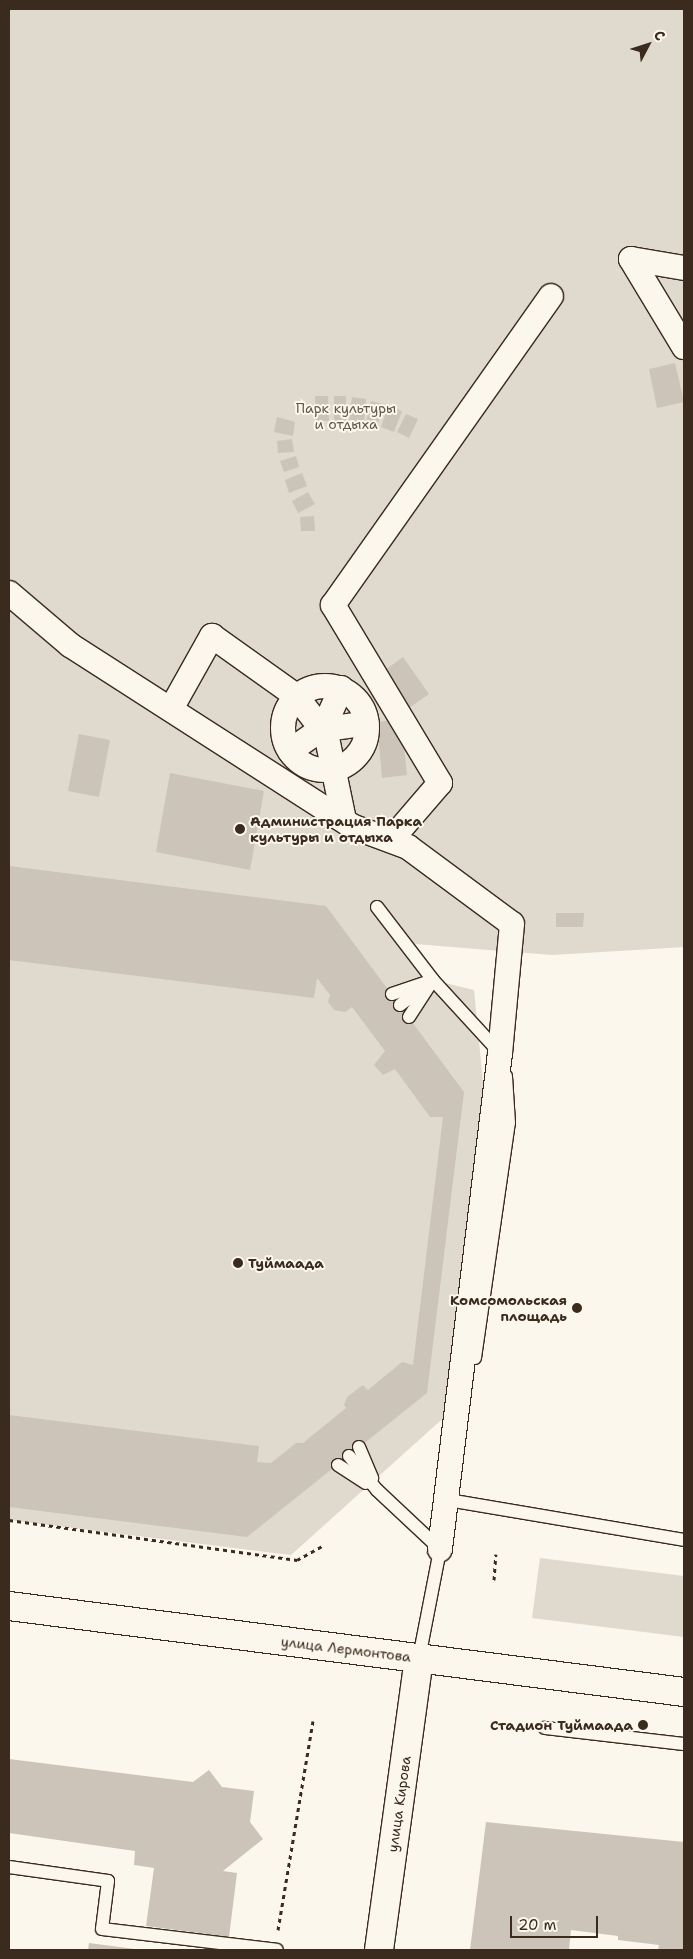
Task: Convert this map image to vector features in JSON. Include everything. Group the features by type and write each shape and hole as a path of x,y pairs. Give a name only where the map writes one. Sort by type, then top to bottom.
{"main road":[{"name":"улица Лермонтова","path":"9,1606 684,1692"},
{"name":"улица Кирова","path":"379,1950 419,1658"}],"street":[{"path":"684,268 631,259 684,347"},
{"path":"391,840 440,783 332,605 551,296"},
{"path":"9,593 70,645 344,820 408,847 512,924 500,1053 440,1549"},
{"path":"171,709 212,636 296,696 324,728 344,820"},
{"path":"318,686 341,688 356,699 367,723 366,738 360,753 347,764 334,769 307,766 290,751 282,726 286,710 296,696 318,686"},
{"path":"324,728 341,688"},
{"path":"290,751 324,728 367,723"}],"lane":[{"path":"378,907 433,980 500,1053 506,1076 509,1123 454,1501 440,1549 419,1658"},
{"path":"392,994 433,980"},
{"path":"400,1006 433,980"},
{"path":"409,1018 433,980"},
{"path":"360,1447 377,1490"},
{"path":"349,1456 377,1490 440,1549"},
{"path":"338,1464 377,1490"},
{"path":"454,1501 684,1540"},
{"path":"545,1728 684,1744"},
{"path":"9,1867 108,1881 102,1929 276,1950"}],"path":[{"path":"9,1520 296,1560 324,1545"},
{"path":"494,1580 496,1554"},
{"path":"276,1950 313,1721"}],"green space":[{"name":"Парк культуры и отдыха","path":"9,9 684,9 684,947 552,955 415,944 445,983 474,990 486,1113 449,1413 291,1555 9,1520"},
{"path":"540,1558 684,1576 684,1637 532,1618"}],"building":[{"path":"675,363 684,402 657,408 649,369"},
{"path":"315,396 328,396 329,421 316,421"},
{"path":"334,396 346,396 346,421 334,421"},
{"path":"352,397 366,399 364,423 349,421"},
{"path":"371,401 383,404 377,429 365,426"},
{"path":"388,406 402,411 394,432 381,427"},
{"path":"406,414 418,419 409,438 397,432"},
{"path":"277,417 295,422 293,436 274,432"},
{"path":"292,439 294,452 278,453 277,441"},
{"path":"296,456 299,467 284,472 280,461"},
{"path":"302,473 307,486 289,493 285,480"},
{"path":"308,492 315,504 298,513 292,501"},
{"path":"314,516 315,531 301,531 300,517"},
{"path":"403,657 429,694 406,710 381,673"},
{"path":"401,719 407,775 382,778 377,722"},
{"path":"79,734 110,740 99,797 68,791"},
{"path":"170,773 264,791 250,870 156,852"},
{"path":"9,866 326,906 464,1092 427,1393 247,1537 9,1507 9,1415 259,1446 257,1462 271,1463 296,1443 303,1443 346,1408 344,1405 347,1397 363,1385 368,1390 402,1362 413,1365 443,1117 430,1117 395,1069 383,1075 374,1065 385,1051 352,1007 345,1012 334,1010 328,1002 330,995 317,978 314,998 9,960"},
{"path":"556,913 584,913 583,927 556,927"},
{"path":"9,1759 193,1782 209,1770 222,1787 254,1791 250,1822 263,1839 223,1871 237,1873 229,1937 146,1926 154,1868 134,1865 135,1851 9,1833"},
{"path":"486,1822 684,1842 684,1950 658,1950 659,1945 618,1940 618,1936 571,1930 569,1950 470,1950"},
{"path":"89,1943 135,1949 135,1950 88,1950"}],"place":[{"name":"Администрация Парка культуры и отдыха","path":"240,829"},
{"name":"Туймаада","path":"238,1263"},
{"name":"Комсомольская площадь","path":"577,1308"},
{"name":"Стадион Туймаада","path":"643,1725"}]}
